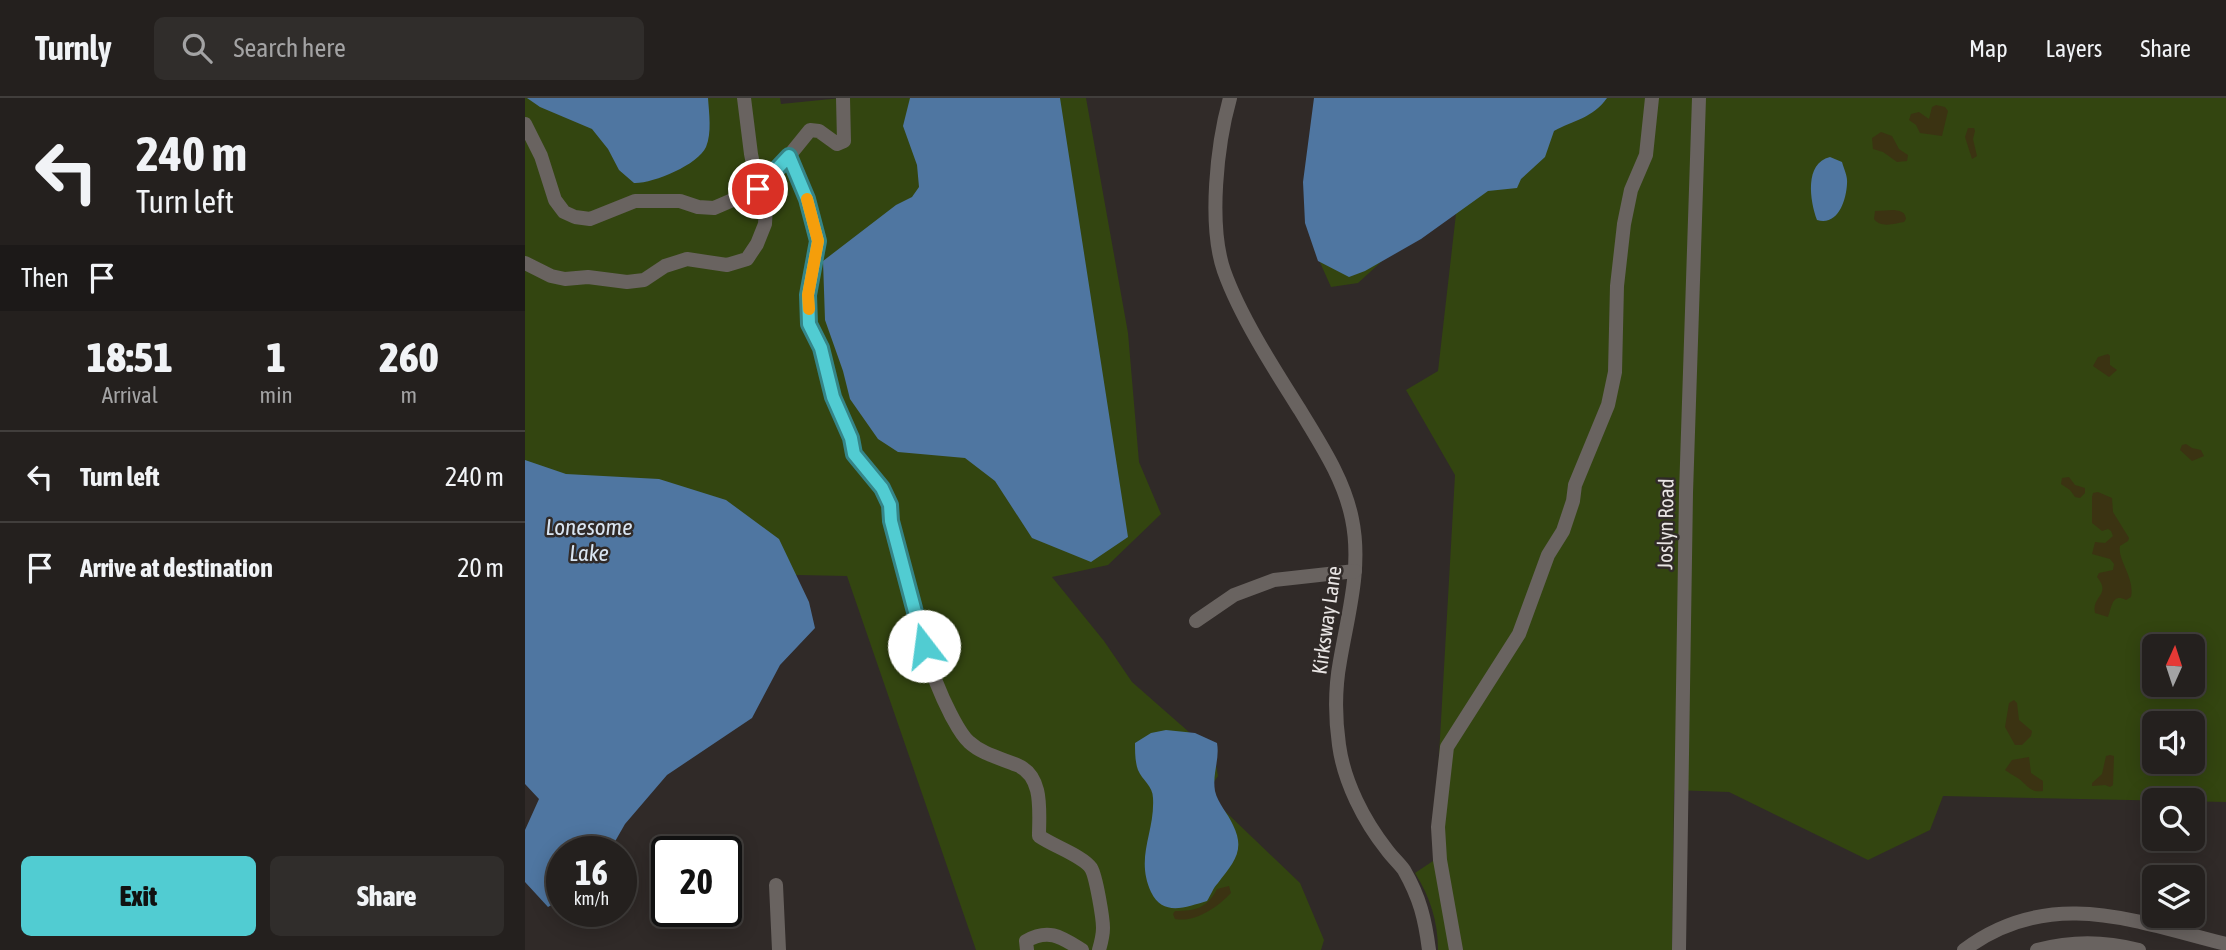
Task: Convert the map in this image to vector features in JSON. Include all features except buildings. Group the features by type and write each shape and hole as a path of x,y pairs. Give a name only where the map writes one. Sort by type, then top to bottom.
{"street":[{"path":"525,263 551,276 565,279 588,276 627,282 645,279 665,266 687,259 727,265 747,258 765,224 766,205 758,189 744,98"},
{"path":"525,124 541,156 555,200 564,212 590,219 635,201 680,201 698,207 714,208 758,189 810,130 819,131 837,144 843,141 843,98"},
{"name":"Kirksway Lane","path":"1230,98 1217,165 1217,231 1224,270 1255,333 1337,473 1352,519 1356,549 1355,571 1339,663 1335,712 1339,748 1351,789 1361,808 1412,886 1425,918 1429,950"},
{"path":"1456,950 1440,860 1438,827 1447,747 1519,634 1548,555 1563,531 1573,501 1575,485 1608,405 1615,372 1617,286 1623,224 1631,190 1646,155 1652,98"},
{"name":"Joslyn Road","path":"1679,950 1686,506 1699,98"},
{"path":"789,156 807,199 818,241 808,295 809,324 821,348 833,397 851,438 854,454 882,488 890,505 891,521 930,669 956,725 968,741 995,758 1020,765 1032,777 1039,799 1039,836 1090,867 1103,928 1098,950"},
{"path":"1196,621 1234,595 1274,580 1355,571"},
{"path":"776,885 779,950"},
{"path":"1964,950 2012,922 2075,912 2109,915 2204,944 2226,944"},
{"path":"1027,950 1026,941 1038,934 1048,934 1063,938 1082,950"},
{"path":"2037,950 2060,944 2091,941 2139,950"}],"green space":[{"path":"525,98 780,98 781,104 841,98 1086,98 1128,333 1139,462 1161,514 1108,565 1052,577 1104,641 1132,682 1214,754 1218,776 1206,793 1300,883 1324,940 1321,950 976,950 847,576 750,574 525,702"},
{"path":"1330,98 2226,98 2226,802 2205,802 2205,788 2142,788 2142,800 1943,796 1930,830 1868,860 1729,792 1674,790 1672,950 1438,950 1437,929 1432,910 1415,873 1433,861 1455,475 1406,390 1438,371 1457,205 1426,221 1358,283 1331,287 1314,249"}],"sand":[{"path":"1932,107 1945,107 1948,111 1942,136 1920,133 1916,125 1909,120 1911,114 1919,112 1929,119"},
{"path":"1968,128 1974,128 1975,131 1973,139 1977,156 1972,159 1965,137"},
{"path":"1881,132 1892,136 1899,149 1908,155 1907,161 1897,162 1883,152 1873,149 1872,138"},
{"path":"1894,210 1904,213 1904,222 1884,224 1874,219 1875,211"},
{"path":"2108,354 2110,365 2117,370 2109,377 2093,366 2098,357"},
{"path":"2182,445 2201,450 2204,456 2192,461 2180,450"},
{"path":"2069,477 2075,485 2085,488 2085,493 2080,498 2075,497 2061,484 2062,478"},
{"path":"2098,492 2112,498 2113,512 2129,538 2120,546 2120,551 2131,583 2131,597 2115,600 2108,617 2095,613 2096,603 2102,592 2097,577 2099,573 2113,570 2114,564 2110,559 2092,554 2095,542 2105,543 2113,536 2108,529 2102,531 2092,523 2092,497 2093,493"},
{"path":"2014,700 2017,703 2019,720 2032,731 2022,745 2015,745 2005,727 2009,703"},
{"path":"2106,756 2114,756 2113,785 2092,786 2102,774"},
{"path":"2029,757 2031,773 2043,781 2043,791 2031,789 2005,770 2012,760"},
{"path":"1229,886 1231,893 1220,904 1190,919 1175,919 1175,911 1200,907 1217,889"}],"water":[{"path":"527,98 708,98 708,141 701,154 684,167 663,177 634,183 619,170 608,149 592,129 540,107"},
{"path":"910,98 1060,98 1128,537 1091,562 1032,538 995,481 965,458 898,452 878,439 850,399 825,320 823,261 896,205 912,197 919,187 917,165 903,126"},
{"path":"1314,98 1607,98 1596,110 1554,131 1545,157 1521,179 1517,188 1488,191 1421,239 1365,271 1349,277 1318,261 1305,223 1303,182"},
{"path":"1830,157 1842,162 1847,179 1846,191 1840,211 1835,216 1824,221 1817,220 1812,203 1811,184 1816,167"},
{"name":"Lonesome Lake","path":"525,460 566,474 659,479 726,500 779,539 809,602 815,628 780,665 752,718 667,775 625,824 618,836 546,836 546,905 525,882 525,830 539,799 525,784"},
{"path":"1166,730 1195,733 1217,743 1215,791 1233,825 1238,842 1233,863 1207,901 1176,908 1162,905 1156,900 1147,879 1145,856 1153,798 1138,770 1135,753 1135,743 1151,733"}],"slow traffic":[{"path":"807,199 818,241 808,295 809,309"}],"route":[{"path":"758,189 789,156 807,199 818,241 808,295 809,324 821,348 833,397 851,438 854,454 882,488 890,505 891,521 924,646"}]}
